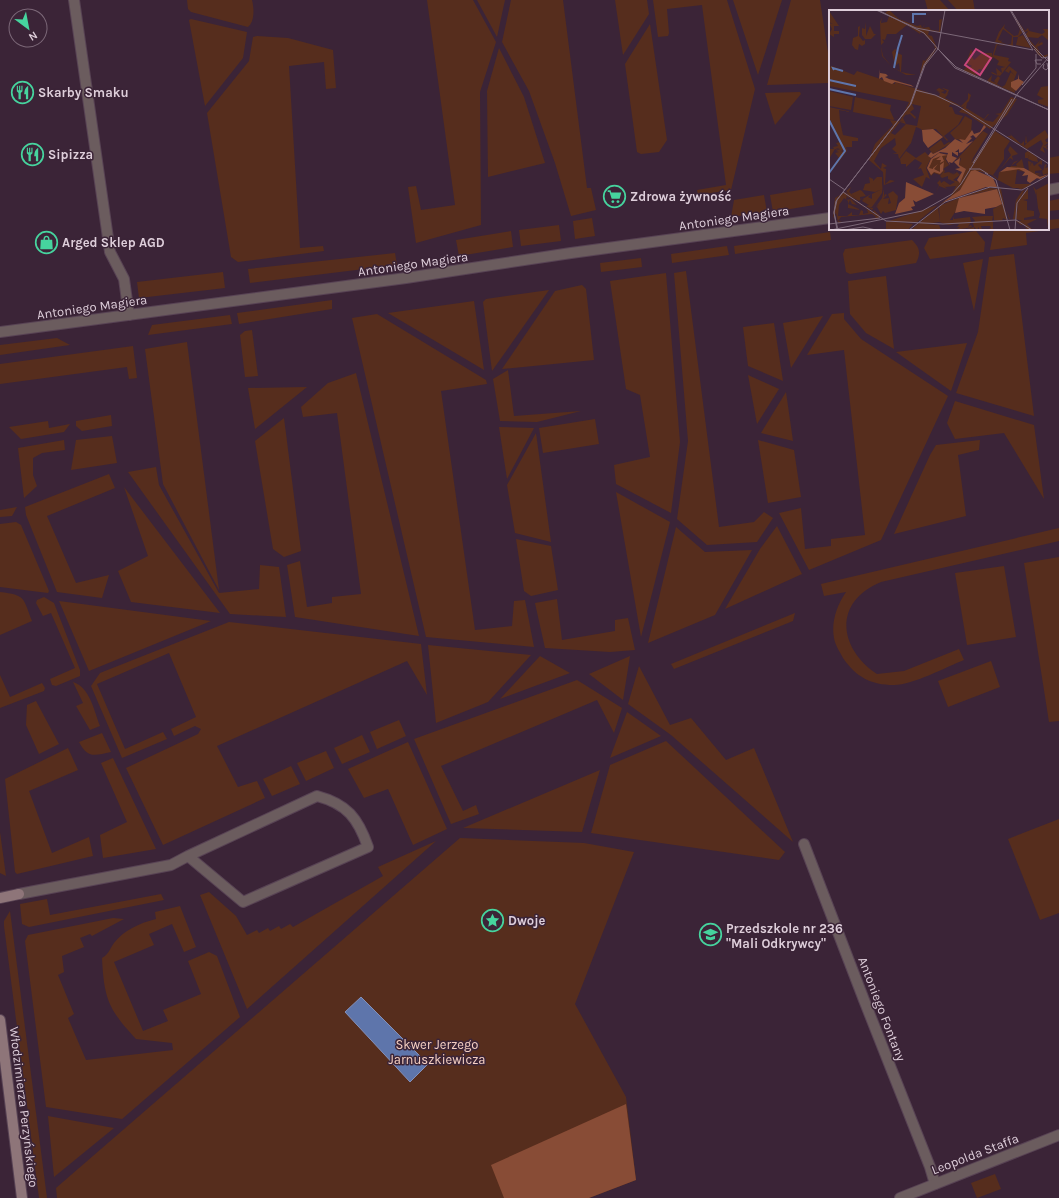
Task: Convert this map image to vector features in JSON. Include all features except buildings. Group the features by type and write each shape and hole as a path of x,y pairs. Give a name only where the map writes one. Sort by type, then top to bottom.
{"street":[{"path":"74,0 110,252 124,279 129,315"},
{"path":"1049,190 1059,188"},
{"name":"Antoniego Magiera","path":"0,332 406,278 571,253 829,218"},
{"path":"0,898 171,865 188,856 317,796 333,800 360,824 368,847 243,902 188,856"},
{"name":"Antoniego Fontany","path":"804,844 930,1167 935,1184"},
{"name":"Włodzimierza Perzyńskiego","path":"0,1020 22,1198"},
{"name":"Leopolda Staffa","path":"900,1198 1059,1135"}],"green space":[{"path":"187,0 252,0 253,18 248,27 191,12 188,9"},
{"path":"427,0 473,0 496,42 480,92 481,225 416,243 408,187 416,186 421,210 455,205"},
{"path":"477,0 505,0 497,37"},
{"path":"511,0 563,0 587,188 591,188 596,210 571,216 555,163 529,91 502,42"},
{"path":"615,0 647,0 649,14 623,55"},
{"path":"653,0 727,0 755,89 731,190 698,195 697,190 726,185 702,5 667,9 669,33 668,36 658,37"},
{"path":"733,0 782,0 758,75"},
{"path":"791,0 820,0 829,59 829,82 767,85"},
{"path":"925,0 940,0 949,10 928,10"},
{"path":"948,0 973,0 975,10 957,10"},
{"path":"191,19 247,32 243,58 205,106 189,20"},
{"path":"650,24 667,140 659,152 641,154 637,152 625,64"},
{"path":"253,37 288,38 333,50 336,88 326,89 324,62 289,66 300,248 323,246 324,251 238,262 231,257 207,113 249,61"},
{"path":"499,48 524,97 545,163 488,177 487,91"},
{"path":"800,92 801,94 775,125 765,93"},
{"path":"1059,156 1059,173 1049,174 1049,158"},
{"path":"811,188 814,205 773,212 770,195"},
{"path":"764,195 767,212 731,217 734,200"},
{"path":"1059,199 1059,210 1049,211 1049,201"},
{"path":"592,218 595,236 575,239 573,221"},
{"path":"1059,219 1059,228 1049,230 1049,220"},
{"path":"559,225 561,241 521,246 519,230"},
{"path":"994,230 1046,230 1026,233 1027,245 990,250"},
{"path":"511,231 513,247 459,256 456,240"},
{"path":"976,231 985,242 984,252 930,259 924,248 929,238"},
{"path":"830,232 831,240 735,254 734,246"},
{"path":"912,240 919,251 919,256 916,263 850,274 846,272 843,254 845,249"},
{"path":"727,246 729,255 672,263 671,254"},
{"path":"395,253 397,265 250,283 248,269"},
{"path":"1014,254 1034,416 956,393 978,332 989,257"},
{"path":"641,258 642,267 601,272 600,263"},
{"path":"983,259 974,311 963,263"},
{"path":"686,271 719,527 754,522 764,512 773,518 757,542 707,545 677,519 688,441 674,273"},
{"path":"223,272 225,288 139,298 137,282"},
{"path":"666,273 680,442 671,513 616,484 614,465 650,457 640,395 626,389 610,281"},
{"path":"886,276 894,349 866,333 850,314 848,281"},
{"path":"582,285 586,289 594,360 502,369 555,291"},
{"path":"549,290 492,371 483,302 486,299"},
{"path":"332,300 332,309 239,324 237,313"},
{"path":"474,301 484,370 388,313"},
{"path":"844,313 844,319 861,339 948,396 881,540 809,570 779,513 801,508 805,549 831,546 831,539 865,535 844,350 807,355 832,314"},
{"path":"377,314 486,380 487,384 441,391 475,630 512,626 514,601 525,600 534,647 426,637 352,318"},
{"path":"230,315 232,324 148,335 152,325"},
{"path":"823,316 791,368 783,323"},
{"path":"774,323 783,381 748,366 743,327"},
{"path":"252,330 258,376 245,377 240,335 245,331"},
{"path":"57,338 70,345 0,355 0,345"},
{"path":"187,342 219,590 163,484 145,349"},
{"path":"967,343 951,391 896,352"},
{"path":"133,346 137,378 129,379 127,367 0,384 0,364"},
{"path":"508,370 514,416 581,411 537,422 500,421 493,379"},
{"path":"356,373 419,636 295,617 287,565 300,561 307,607 332,603 332,597 361,594 337,413 303,417 301,407 328,383"},
{"path":"748,375 779,389 757,424"},
{"path":"307,387 255,429 248,388"},
{"path":"786,392 793,441 761,433"},
{"path":"955,401 1034,425 1044,499 1004,433 955,439 947,423"},
{"path":"111,415 112,426 82,431 76,426 76,421"},
{"path":"284,418 301,551 284,557 273,549 255,441"},
{"path":"595,419 599,444 543,453 539,428"},
{"path":"48,421 49,428 70,424 64,432 21,439 9,427"},
{"path":"499,427 534,428 507,479"},
{"path":"536,433 551,542 515,533 507,485"},
{"path":"112,436 117,463 71,470 76,440"},
{"path":"64,440 65,450 42,453 33,458 33,475 37,486 24,498 18,448"},
{"path":"758,440 794,450 801,497 768,503"},
{"path":"980,440 979,450 958,455 966,516 894,534 936,445"},
{"path":"156,467 159,485 219,593 259,589 260,565 279,567 286,617 230,614 128,472"},
{"path":"109,474 115,488 47,516 76,583 109,575 102,598 57,592 26,515 25,507"},
{"path":"124,487 220,613 131,602 118,571 148,556"},
{"path":"616,492 670,522 641,637"},
{"path":"17,507 12,516 0,517 0,510"},
{"path":"16,522 21,525 49,591 48,593 0,587 0,524"},
{"path":"777,526 802,574 725,609 760,549"},
{"path":"676,527 705,552 752,550 715,615 648,643"},
{"path":"1059,528 1059,541 881,582 865,591 855,601 848,613 846,626 848,639 854,651 864,663 877,674 904,671 959,649 964,660 920,679 902,684 886,685 865,679 859,675 848,665 836,646 833,632 834,620 837,608 846,592 824,596 821,584"},
{"path":"516,539 551,546 558,590 531,596 524,591"},
{"path":"1059,557 1059,721 1049,722 1024,563"},
{"path":"1004,566 1016,637 967,645 955,573"},
{"path":"0,592 19,596 25,603 32,621 0,635"},
{"path":"44,597 54,603 80,670 80,676 56,686 52,685 50,679 75,668 51,613 43,616 36,603 37,600"},
{"path":"557,599 562,640 615,631 615,620 628,618 635,650 610,652 545,648 535,603"},
{"path":"59,601 211,621 89,671"},
{"path":"795,613 793,621 674,669 671,664"},
{"path":"229,622 421,644 427,695 407,661 217,746 238,787 257,781 265,798 163,845 126,768 198,734 201,729 195,726 174,736 171,729 196,717 169,653 97,684 125,749 163,732 167,739 122,758 91,686 100,673"},
{"path":"428,645 531,655 488,702 436,723"},
{"path":"540,656 570,673 500,699"},
{"path":"630,656 623,700 589,674"},
{"path":"991,661 1000,687 948,707 938,681"},
{"path":"639,666 670,725 691,718 726,760 754,748 793,842 671,735 628,704"},
{"path":"0,675 10,697 42,683 45,688 44,691 0,708"},
{"path":"577,680 622,708 614,733 597,700 441,766 463,811 476,805 479,814 451,824 414,739"},
{"path":"73,682 84,689 91,700 100,726 90,730 76,706 83,703"},
{"path":"36,701 59,744 39,754 26,725 27,705"},
{"path":"627,712 661,736 610,758"},
{"path":"399,720 406,736 377,749 370,732"},
{"path":"102,733 111,752 96,755 85,751 79,742"},
{"path":"362,735 370,752 342,764 334,748"},
{"path":"666,741 785,852 779,860 591,833 610,765"},
{"path":"408,742 447,829 413,845 388,789 364,798 348,769"},
{"path":"68,748 78,770 29,791 52,853 89,837 93,856 17,874 15,872 5,779"},
{"path":"326,751 334,768 306,781 297,763"},
{"path":"113,758 156,849 103,858 100,835 127,822 101,763"},
{"path":"291,766 300,784 272,796 263,779"},
{"path":"600,770 582,832 463,828"},
{"path":"1059,819 1059,913 1040,920 1008,839"},
{"path":"0,832 6,876 0,873"},
{"name":"Skwer Jerzego Jarnuszkiewicza","path":"460,838 584,843 634,852 575,1004 626,1097 636,1180 589,1198 57,1198 56,1188"},
{"path":"436,841 247,1009 200,895 209,892 236,916 247,935 257,930 259,933 268,928 270,931 279,926 281,929 290,924 293,927 383,876 378,867"},
{"path":"161,894 164,900 29,927 22,924 20,904 47,899 50,915"},
{"path":"180,906 196,947 184,952 172,924 149,934 154,945 114,962 143,1031 168,1021 163,1010 201,994 188,961 209,952 217,956 240,1017 122,1119 46,1107 25,941 28,935 113,918 124,919 92,936 90,934 80,938 84,947 62,956 64,972 58,975 74,1014 68,1018 86,1060 173,1050 172,1043 136,1039 119,1019 113,1011 106,993 102,958 108,953 118,938 127,931 138,925 156,919 155,912"},
{"path":"10,911 47,1198 39,1198 4,926 4,921"},
{"path":"48,1116 114,1128 54,1177"},
{"path":"995,1174 1001,1189 977,1198 971,1183"}],"shaded area":[{"path":"626,1104 636,1180 589,1198 504,1198 491,1165"}],"water":[{"path":"361,997 428,1064 410,1082 345,1012"}],"place":[{"name":"Skarby Smaku","path":"23,92"},
{"name":"Sipizza","path":"32,154"},
{"name":"Zdrowa żywność","path":"614,196"},
{"name":"Arged Sklep AGD","path":"46,242"},
{"name":"Dwoje","path":"493,920"},
{"name":"Przedszkole nr 236 \"Mali Odkrywcy\"","path":"711,935"}]}
